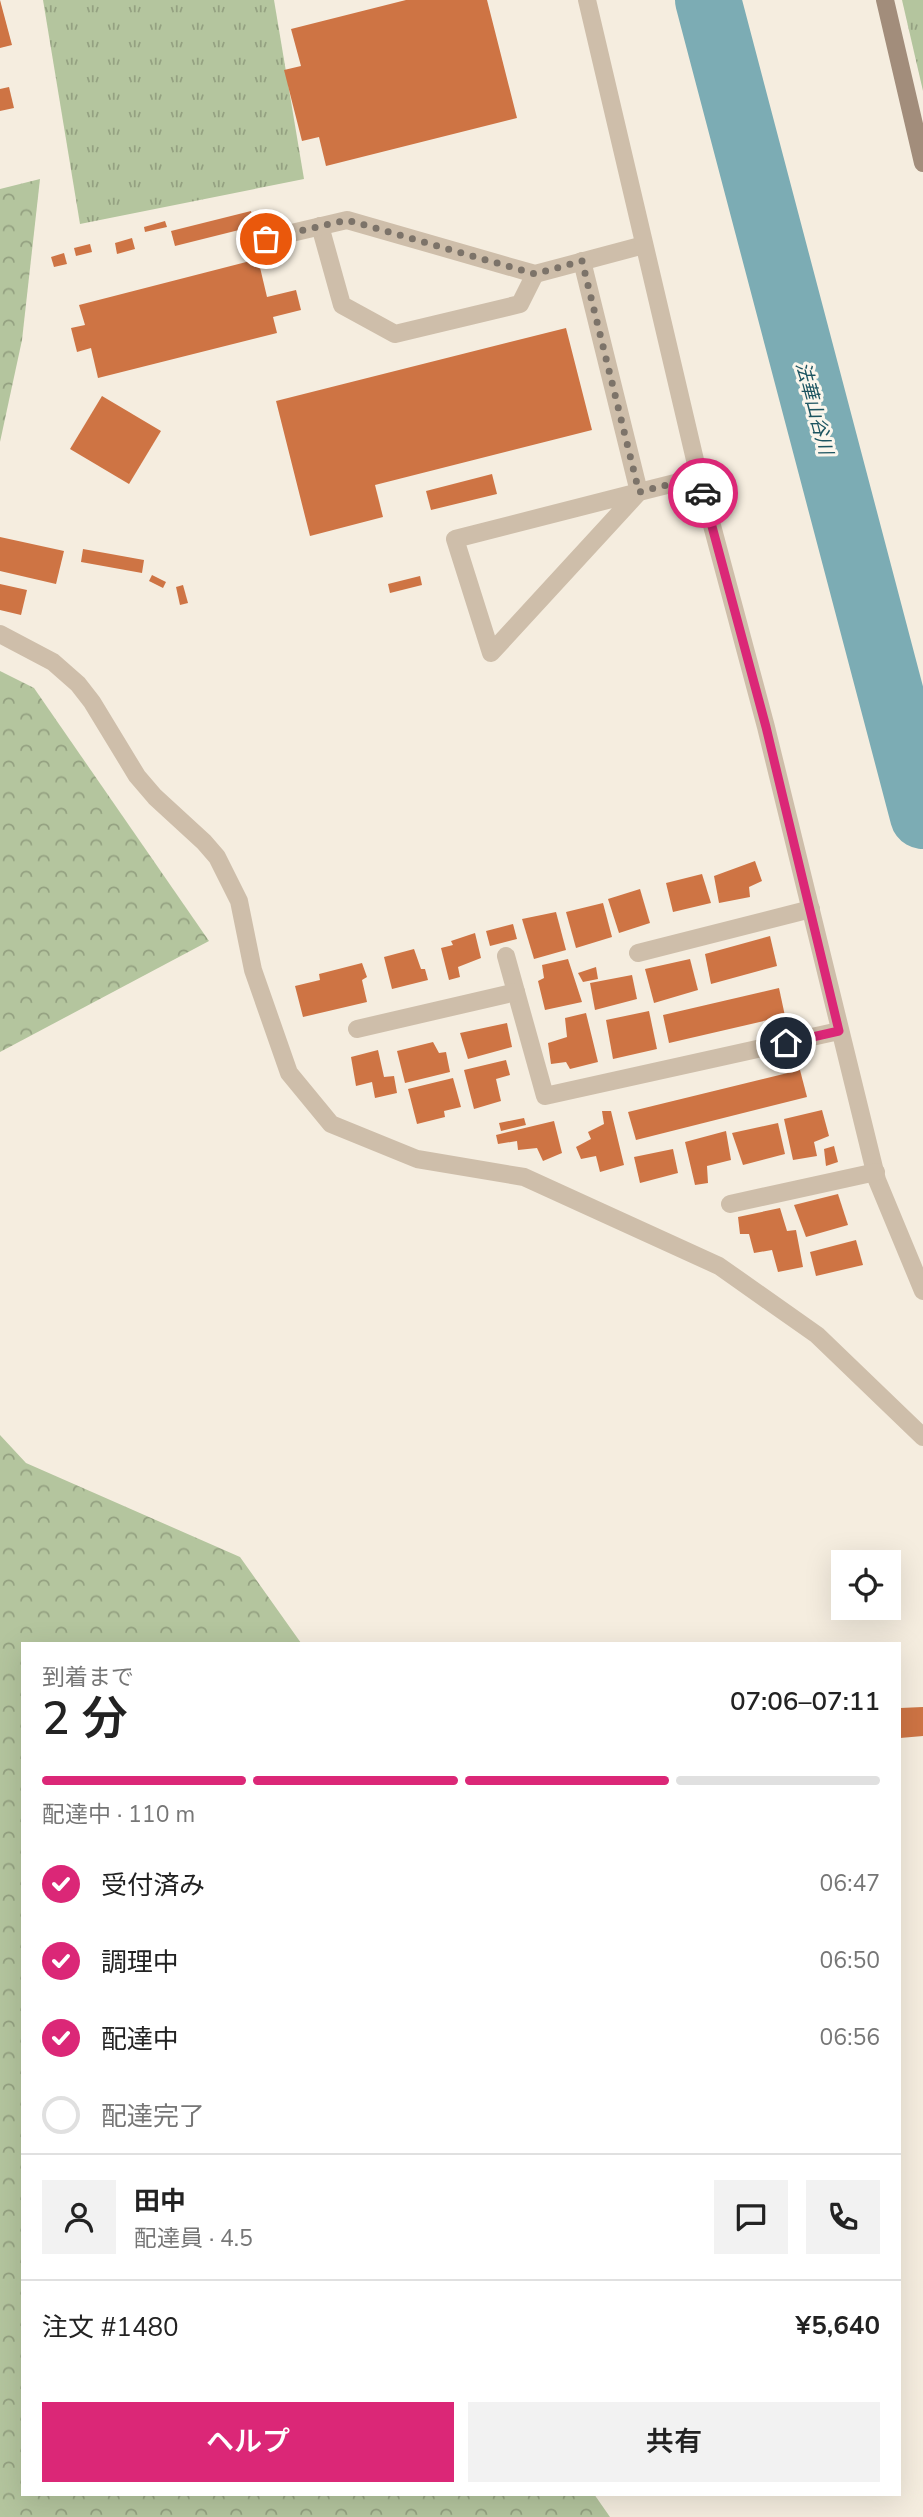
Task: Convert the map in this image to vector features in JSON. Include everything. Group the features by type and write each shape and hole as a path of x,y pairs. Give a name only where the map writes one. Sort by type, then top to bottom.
{"street":[{"path":"587,0 699,477 766,727 839,1031 876,1172 906,1254 923,1291"},
{"path":"885,0 923,163"},
{"path":"266,239 347,220 535,274 644,245"},
{"path":"320,226 342,305 395,334 520,303 535,274"},
{"path":"582,261 639,492"},
{"path":"639,492 491,653 455,539 639,492 699,477"},
{"path":"0,634 53,662 78,684 137,776 217,857 239,901 253,970 289,1073 331,1124 417,1160 524,1177 719,1266 817,1335 923,1437"},
{"path":"638,953 811,909"},
{"path":"506,956 545,1096 839,1031"},
{"path":"357,1029 516,992"},
{"path":"730,1204 876,1172"}],"green space":[{"path":"43,0 274,0 304,179 80,224"},
{"path":"902,0 923,0 923,91"},
{"path":"40,179 22,340 0,442 0,189"},
{"path":"0,671 34,688 209,941 0,1052"},
{"path":"0,1435 26,1463 240,1557 300,1642 21,1642 21,2496 595,2496 610,2517 0,2517"}],"building":[{"path":"0,0 12,45 0,48"},
{"path":"406,0 487,0 517,118 326,166 319,137 302,141 284,70 301,66 291,29"},
{"path":"9,87 14,108 0,111 0,89"},
{"path":"251,211 255,226 175,246 171,231"},
{"path":"165,221 167,227 145,232 144,227"},
{"path":"132,238 135,249 117,254 115,243"},
{"path":"90,244 92,252 76,256 74,248"},
{"path":"64,253 67,264 54,267 51,257"},
{"path":"258,259 267,297 296,290 301,310 273,317 277,333 98,378 91,348 77,352 71,328 85,325 79,305"},
{"path":"566,328 592,430 375,485 383,517 310,536 276,401"},
{"path":"102,396 161,431 129,484 70,449"},
{"path":"492,474 497,494 431,510 426,491"},
{"path":"0,537 64,551 56,584 0,571"},
{"path":"83,549 144,560 142,573 81,562"},
{"path":"152,575 166,582 163,588 149,581"},
{"path":"420,576 422,585 390,593 388,584"},
{"path":"0,584 27,590 21,615 0,610"},
{"path":"183,585 188,603 180,605 176,587"},
{"path":"755,861 762,881 749,887 750,897 719,903 714,876"},
{"path":"702,874 711,903 673,912 666,883"},
{"path":"640,889 650,923 619,933 608,899"},
{"path":"603,903 612,937 576,948 566,912"},
{"path":"556,912 566,950 534,959 522,919"},
{"path":"513,924 517,939 490,946 486,931"},
{"path":"475,933 481,958 458,967 460,977 449,980 441,948 453,945 451,941"},
{"path":"770,936 777,966 711,984 705,954"},
{"path":"414,949 428,980 392,989 384,957"},
{"path":"568,959 582,1002 545,1010 538,981 544,978 542,965"},
{"path":"690,959 698,990 654,1003 645,969"},
{"path":"362,963 367,977 362,980 367,1002 303,1017 295,986 320,980 319,974"},
{"path":"596,967 598,979 583,982 578,973"},
{"path":"632,975 637,999 595,1010 590,983"},
{"path":"779,988 785,1016 669,1043 663,1015"},
{"path":"649,1011 657,1049 613,1059 606,1020"},
{"path":"586,1013 598,1062 570,1069 566,1062 551,1064 548,1043 567,1037 565,1018"},
{"path":"507,1023 512,1047 468,1059 460,1033"},
{"path":"433,1042 439,1053 446,1052 450,1072 405,1083 397,1051"},
{"path":"378,1050 384,1077 394,1076 397,1093 375,1098 372,1082 356,1086 351,1057"},
{"path":"506,1060 510,1075 496,1079 501,1101 474,1109 464,1070"},
{"path":"800,1070 807,1097 636,1140 628,1112"},
{"path":"453,1078 461,1107 444,1111 445,1117 417,1124 408,1089"},
{"path":"822,1110 829,1136 814,1142 817,1156 793,1160 784,1119"},
{"path":"602,1111 611,1111 624,1165 600,1172 596,1156 581,1159 576,1147 591,1139 588,1132 604,1124"},
{"path":"524,1118 526,1125 501,1131 499,1123"},
{"path":"554,1121 562,1153 543,1161 537,1148 518,1150 517,1141 498,1144 496,1135"},
{"path":"778,1123 785,1154 743,1165 732,1133"},
{"path":"726,1131 731,1160 707,1166 708,1183 695,1185 685,1142"},
{"path":"834,1146 838,1162 826,1166 824,1149"},
{"path":"673,1149 678,1173 640,1183 634,1157"},
{"path":"838,1194 848,1225 806,1237 794,1205"},
{"path":"780,1208 787,1231 796,1230 803,1267 778,1272 772,1250 754,1253 749,1234 740,1234 738,1217"},
{"path":"856,1240 863,1265 816,1276 810,1252"},
{"path":"923,1707 923,1736 901,1738 901,1708"}],"waterway":[{"name":"法華山谷川","path":"708,0 923,816"}],"way so far":[{"path":"266,239 347,220 535,274 582,261 639,492 699,477 703,493"}],"route":[{"path":"703,493 766,727 839,1031 786,1043"}]}
